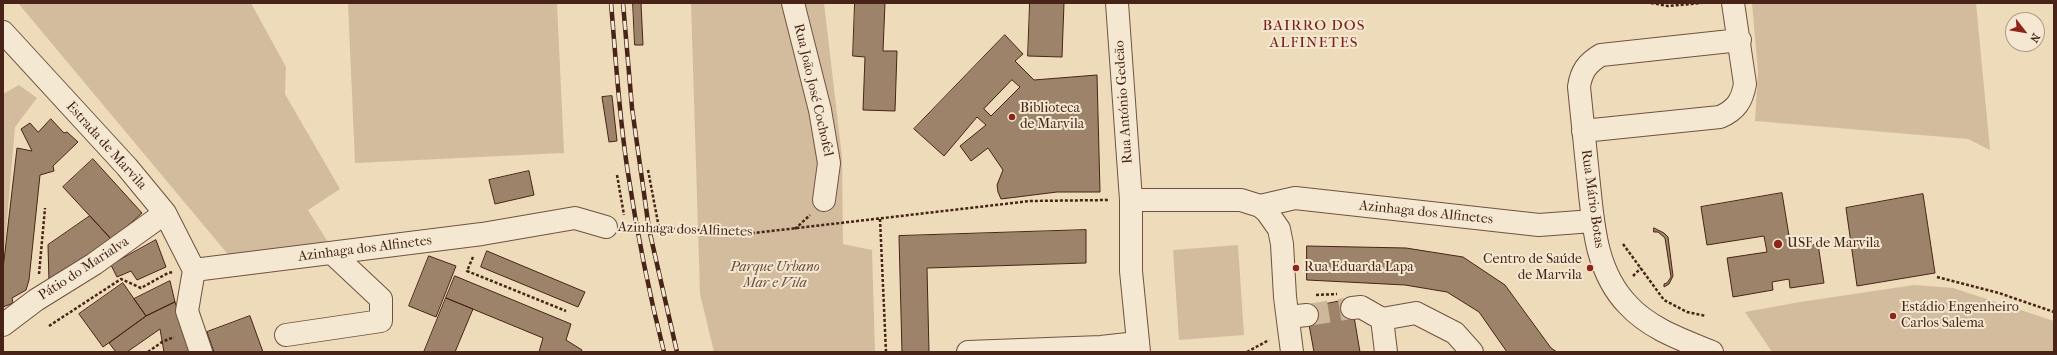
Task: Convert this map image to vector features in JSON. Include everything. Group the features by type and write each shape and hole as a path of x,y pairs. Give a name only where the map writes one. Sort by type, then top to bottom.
{"street":[{"name":"Rua João José Cochofel","path":"793,3 820,110 829,163 824,200"},
{"name":"Rua António Gedeão","path":"1117,3 1131,200 1131,271 1138,347"},
{"name":"Rua Mário Botas","path":"1583,131 1720,118 1730,113 1739,103 1745,84 1734,3"},
{"name":"Estrada de Marvila","path":"3,32 126,167 165,213 194,270"},
{"name":"Rua Mário Botas","path":"1712,352 1658,328 1628,306 1618,293 1602,263 1593,221 1578,87 1580,78 1586,66 1601,55 1740,40"},
{"name":"Azinhaga dos Alfinetes","path":"1260,206 1296,198 1539,225 1593,221"},
{"path":"1131,200 1241,200 1260,206 1274,220 1279,229 1298,316 1292,352"},
{"name":"Pátio do Marialva","path":"3,325 36,300 94,264 165,213"},
{"name":"Azinhaga dos Alfinetes","path":"194,270 482,234 575,218 621,225"},
{"path":"286,335 381,321 381,299 332,253"},
{"path":"194,270 187,311 201,352"},
{"path":"1352,308 1360,307 1382,318 1416,313 1455,333 1472,352"},
{"path":"1382,318 1386,352"},
{"path":"968,352 1138,347"}],"path":[{"path":"1650,3 1668,6 1702,3"},
{"path":"648,170 659,228"},
{"path":"617,175 621,225"},
{"name":"Azinhaga dos Alfinetes","path":"621,225 754,233 1030,200 1131,200"},
{"name":"Pátio do Marialva","path":"38,281 45,208"},
{"path":"880,219 886,352"},
{"path":"482,234 467,271 566,311"},
{"path":"1623,244 1664,300 1687,312 1706,316"},
{"name":"Pátio do Marialva","path":"49,326 121,279 141,288 168,273 194,270"},
{"path":"1937,277 1999,293 2054,312"},
{"path":"148,352 162,342 194,330"}],"green space":[{"path":"18,3 251,3 286,67 285,94 340,189 308,210 331,247 231,258"},
{"path":"348,3 557,3 564,153 355,163"},
{"name":"Parque Urbano Mar e Vila","path":"691,3 824,3 842,157 843,244 872,250 875,352 714,352 700,294"},
{"path":"1752,3 1976,3 1990,150 1968,139 1755,121 1758,72"},
{"path":"19,85 37,98 15,127 3,267 3,94"},
{"path":"1238,245 1244,335 1179,340 1173,250"},
{"name":"Estádio Engenheiro Carlos Salema","path":"1914,285 1953,288 2054,321 2054,352 1772,352 1745,312 1800,302"}],"building":[{"path":"633,3 641,3 643,45 635,45"},
{"path":"855,3 885,3 883,51 897,51 895,111 863,110 865,57 853,56"},
{"path":"1030,3 1064,3 1062,57 1028,56"},
{"name":"Biblioteca de Marvila","path":"1005,35 1023,54 1015,61 1034,80 1097,75 1100,192 1057,192 1001,199 997,185 1003,170 988,148 971,161 960,146 986,125 977,117 944,156 914,129","holes":["1012,80 1020,87 991,116 984,109"]},
{"path":"612,96 617,141 609,142 602,97"},
{"path":"51,119 64,133 67,132 78,142 53,166 54,171 40,175 29,280 26,290 12,298 13,303 3,307 3,269 17,148 32,151 21,129 30,123 38,132"},
{"path":"93,159 142,213 112,240 63,187"},
{"path":"529,171 534,195 495,204 489,180"},
{"name":"USF de Marvila","path":"1782,193 1791,248 1818,244 1824,283 1790,288 1789,279 1772,282 1773,290 1733,297 1727,258 1767,252 1764,236 1707,245 1701,207"},
{"path":"1923,194 1935,273 1857,286 1846,208"},
{"path":"90,216 112,240 49,282 48,245"},
{"path":"1654,228 1664,233 1668,237 1673,276 1669,284 1664,287 1664,284 1667,283 1671,277 1665,238 1658,232 1654,232"},
{"path":"1086,230 1086,263 927,268 929,352 902,352 899,236"},
{"path":"156,240 166,267 137,280 131,271 117,277 111,265"},
{"path":"1307,246 1406,248 1463,257 1505,285 1551,348 1557,352 1507,352 1479,312 1447,292 1405,285 1307,280"},
{"path":"487,251 585,292 578,307 481,267"},
{"path":"429,256 456,266 436,317 409,306"},
{"path":"455,276 571,324 566,340 582,350 581,352 539,352 543,338 446,298"},
{"path":"170,281 175,302 146,316 134,299"},
{"path":"123,283 146,316 103,347 79,314"},
{"path":"446,298 473,309 455,352 424,352"},
{"path":"1351,299 1360,352 1314,352 1306,308"},
{"path":"175,302 192,352 164,352 160,329 127,352 116,352 109,343 146,316"},
{"path":"250,316 263,352 214,352 207,332"}],"tunnel":[{"path":"1307,315 1352,308"}],"railway":[{"path":"611,3 620,110 628,173 635,218 653,308 664,352"},
{"path":"623,3 632,108 649,229 677,352"}],"place":[{"name":"Biblioteca de Marvila","path":"1012,117"},
{"name":"USF de Marvila","path":"1778,244"},
{"name":"Rua Eduarda Lapa","path":"1296,268"},
{"name":"Centro de Saúde de Marvila","path":"1590,268"},
{"name":"Estádio Engenheiro Carlos Salema","path":"1893,316"}],"district":[{"name":"BAIRRO DOS ALFINETES","path":"1314,34"}]}
